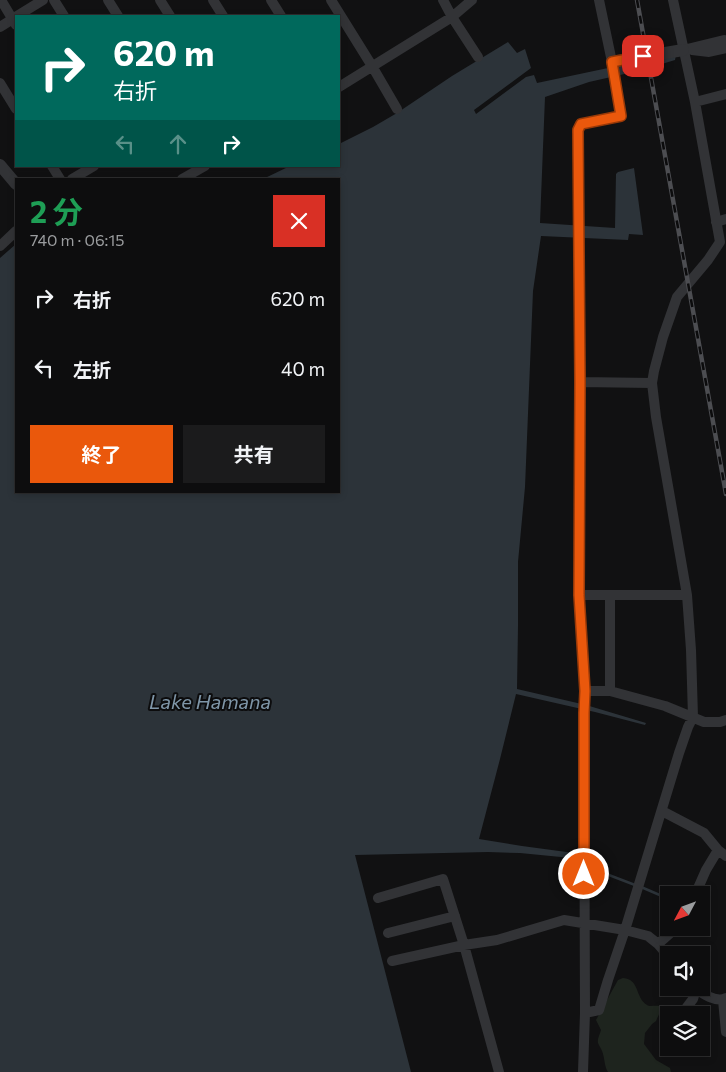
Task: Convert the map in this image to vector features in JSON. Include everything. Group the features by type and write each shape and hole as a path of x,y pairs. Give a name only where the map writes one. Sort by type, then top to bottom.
{"street":[{"path":"0,27 15,19 1,0"},
{"path":"21,15 43,0"},
{"path":"54,0 63,15"},
{"path":"108,0 117,15"},
{"path":"160,0 169,15"},
{"path":"213,0 222,15"},
{"path":"271,0 280,15"},
{"path":"331,0 338,15"},
{"path":"443,0 478,57"},
{"path":"340,86 452,17 472,0"},
{"path":"583,1072 585,1013 585,691 579,595 578,130 581,124 621,116 599,0"},
{"path":"585,1013 599,1010 692,718 691,650 687,596 652,383 663,336 677,297 708,260 720,242 721,220 673,0"},
{"path":"341,21 372,66 397,109"},
{"path":"612,62 683,50 724,40 726,42"},
{"path":"683,50 709,52 726,48"},
{"path":"0,83 15,107"},
{"path":"695,102 726,94"},
{"path":"0,165 15,183"},
{"path":"53,167 59,178"},
{"path":"74,178 92,167"},
{"path":"184,178 203,167"},
{"path":"1,242 15,232"},
{"path":"580,382 652,383"},
{"path":"579,595 687,596"},
{"path":"610,596 610,691"},
{"path":"585,691 610,691 665,706 704,722 726,720"},
{"path":"662,811 704,833 722,853 706,870 699,886"},
{"path":"378,898 443,879 464,945 499,1072"},
{"path":"388,933 455,916"},
{"path":"392,961 464,945 498,940 564,920 626,930 648,936 660,946"},
{"path":"658,944 667,936"},
{"path":"707,996 724,999 726,1032"}],"shaded area":[{"path":"628,979 635,985 643,1002 649,1006 659,1006 660,1012 656,1021 645,1033 644,1044 656,1060 670,1068 671,1072 608,1072 598,1043 601,1030 596,1020 618,980"}],"water":[{"name":"Lake Hamana","path":"508,42 517,53 525,49 531,68 474,110 476,114 526,77 534,75 537,83 676,55 675,60 642,70 589,82 545,97 540,223 615,228 616,174 634,168 643,235 629,234 628,240 541,236 533,291 525,487 518,562 517,689 586,705 646,723 645,725 516,694 479,839 574,853 571,858 488,852 355,855 411,1072 0,1072 0,258 15,245 15,493 340,493 340,178 265,178 288,167 340,167 340,144 397,113 452,76"}],"waterway":[{"path":"588,867 635,885"},
{"path":"641,887 660,895"}],"railway":[{"path":"637,0 726,494"}],"route":[{"path":"584,874 585,691 579,595 578,130 581,124 621,116 612,62 643,56"}]}
